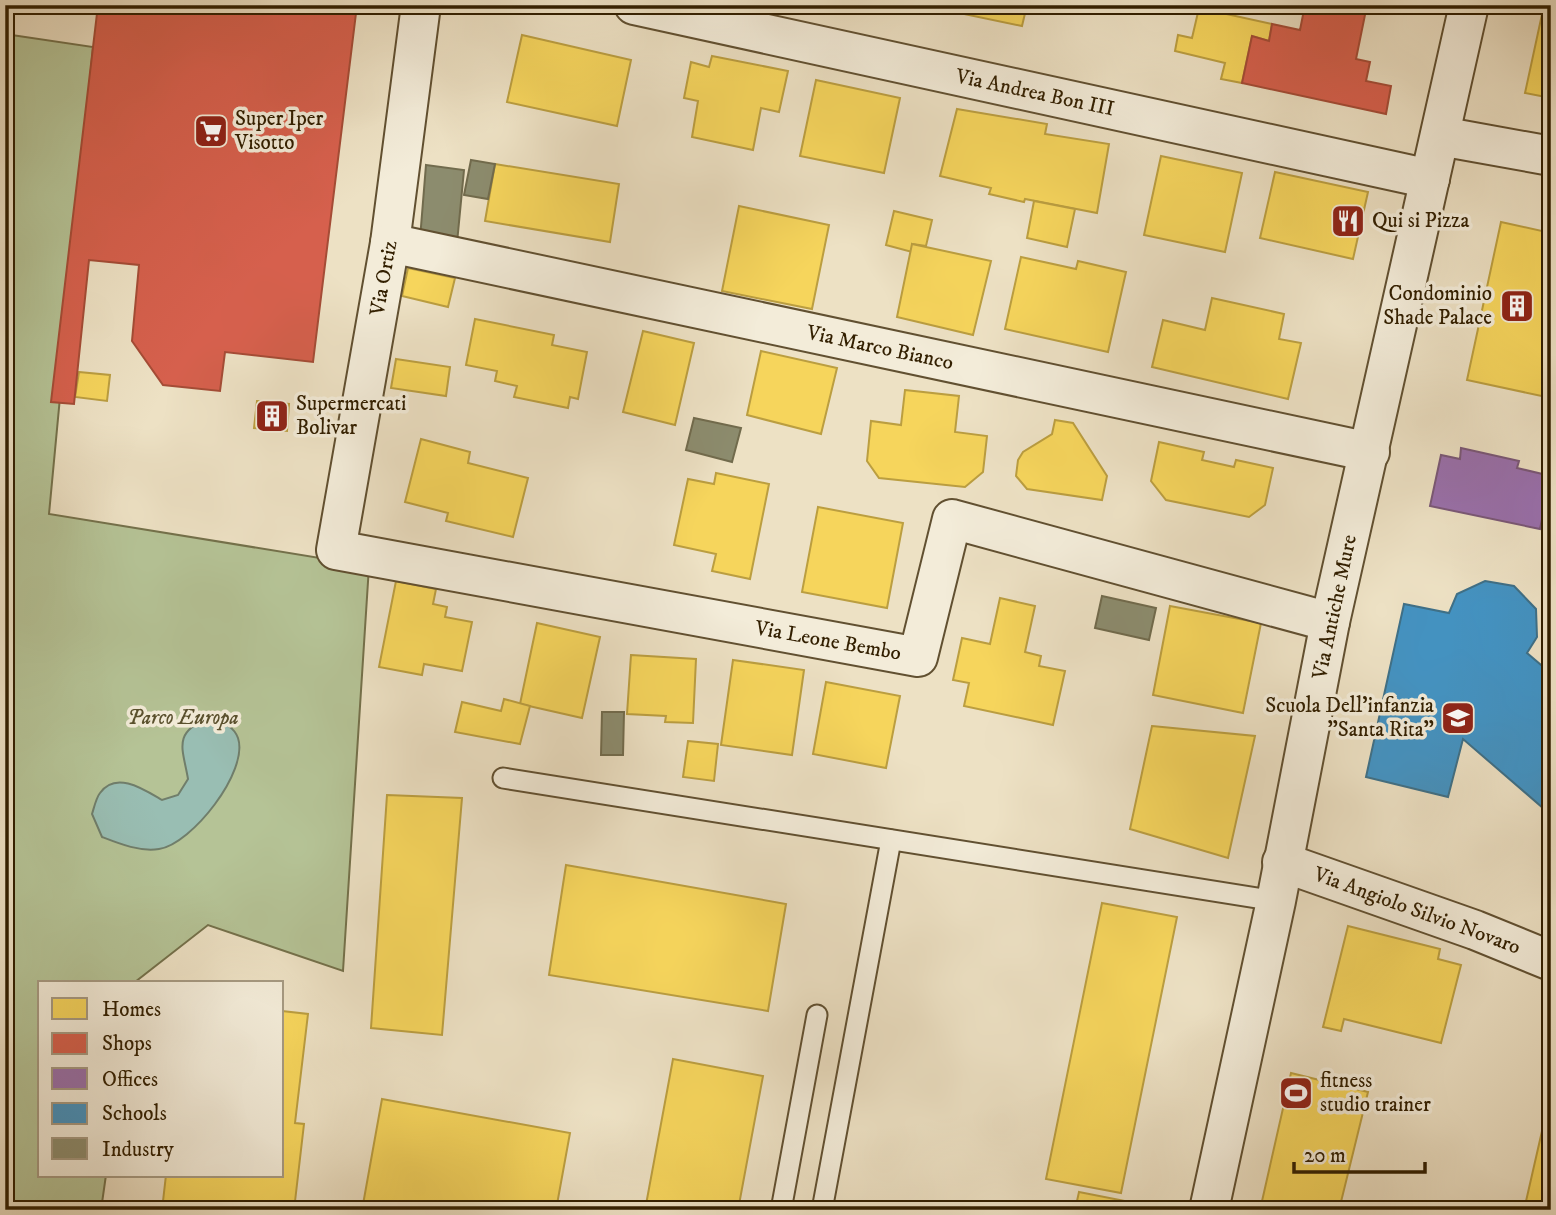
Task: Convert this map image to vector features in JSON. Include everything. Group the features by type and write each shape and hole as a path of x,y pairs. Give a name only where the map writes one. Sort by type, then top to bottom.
{"street":[{"name":"Via Ortiz","path":"336,550 390,243 421,5"},
{"name":"Via Antiche Mure","path":"1209,1210 1276,901 1330,622 1469,5"},
{"name":"Via Andrea Bon III","path":"640,6 1430,179"},
{"path":"1440,136 1551,156"},
{"name":"Via Marco Bianco","path":"390,243 1370,452"},
{"name":"Via Leone Bembo","path":"336,550 918,657 952,519 1330,622"},
{"name":"Via Angiolo Silvio Novaro","path":"1282,862 1475,930 1551,961"}],"lane":[{"path":"503,778 1276,901"},
{"path":"822,1210 891,840"},
{"path":"781,1210 817,1015"}],"green space":[{"name":"Parco Europa","path":"5,34 93,47 49,514 369,566 343,971 208,925 136,981 38,981 38,1176 106,1176 101,1210 5,1210"}],"water":[{"path":"208,718 225,724 236,733 239,752 227,786 201,820 187,834 159,849 137,848 102,837 92,814 100,793 107,786 122,782 139,787 162,800 178,795 188,779 183,750 185,736 189,730"}],"building: Homes":[{"path":"966,5 1027,5 1022,26 964,14"},
{"path":"1544,5 1551,5 1551,98 1525,93"},
{"path":"1199,8 1272,24 1269,41 1252,36 1242,83 1221,79 1225,63 1175,51 1178,35 1192,38"},
{"path":"522,35 631,60 617,126 507,102"},
{"path":"712,56 788,71 779,112 761,108 753,150 692,137 698,101 684,98 691,62 709,67"},
{"path":"816,80 900,98 884,173 800,156"},
{"path":"957,109 1047,124 1045,134 1109,144 1097,213 989,194 991,188 940,176"},
{"path":"1161,156 1242,173 1225,252 1144,235"},
{"path":"495,164 619,184 610,242 485,221"},
{"path":"1275,172 1368,192 1353,259 1260,238"},
{"path":"1034,201 1075,209 1067,247 1027,238"},
{"path":"739,206 829,225 812,309 722,291"},
{"path":"894,211 932,220 926,246 912,244 912,252 886,245"},
{"name":"Condominio Shade Palace","path":"1501,222 1551,233 1551,398 1467,380"},
{"path":"912,244 991,261 973,335 897,317"},
{"path":"1021,257 1076,269 1078,261 1126,272 1108,352 1005,329"},
{"path":"408,268 455,278 448,307 402,296"},
{"path":"1212,298 1284,314 1279,339 1301,343 1288,399 1152,367 1163,320 1205,330"},
{"path":"475,319 554,335 552,345 587,352 578,399 570,397 568,408 514,397 517,386 495,381 497,371 466,365"},
{"path":"643,331 694,343 675,425 623,412"},
{"path":"761,351 837,368 821,434 747,415"},
{"path":"396,359 450,367 446,396 391,388"},
{"path":"79,372 110,375 107,401 75,397"},
{"path":"905,390 959,396 955,432 987,436 983,472 965,487 879,478 867,461 871,421 901,425"},
{"name":"Supermercati Bolivar","path":"257,401 289,404 287,431 254,428"},
{"path":"1055,420 1073,423 1107,476 1102,500 1027,489 1016,476 1018,460 1023,452 1052,434"},
{"path":"421,439 470,452 468,463 528,478 513,537 446,521 448,513 405,502"},
{"path":"1159,442 1204,452 1202,460 1234,467 1236,460 1273,468 1265,505 1249,517 1166,500 1151,481"},
{"path":"716,473 769,484 750,579 712,571 716,554 674,545 688,479 714,484"},
{"path":"818,507 903,523 887,608 802,592"},
{"path":"396,581 436,589 433,604 447,607 445,617 472,622 462,671 424,664 422,675 379,667"},
{"path":"1000,598 1035,606 1025,652 1041,656 1039,666 1065,671 1053,725 964,706 969,683 953,680 962,638 990,644"},
{"path":"1170,606 1261,623 1243,713 1153,695"},
{"path":"537,623 600,637 582,718 520,704"},
{"path":"631,655 696,659 693,723 665,722 666,716 627,714"},
{"path":"733,660 804,670 792,755 721,745"},
{"path":"826,682 900,696 886,768 813,754"},
{"path":"504,699 530,706 520,744 455,732 462,702 501,711"},
{"path":"1152,726 1255,736 1228,858 1130,829"},
{"path":"688,741 718,744 714,781 683,777"},
{"path":"387,795 462,798 442,1035 371,1028"},
{"path":"566,865 786,904 768,1011 549,975"},
{"path":"1102,903 1177,917 1121,1193 1046,1179"},
{"path":"1348,926 1440,949 1438,959 1461,965 1441,1043 1344,1019 1341,1031 1323,1027"},
{"path":"284,1011 308,1014 295,1123 304,1124 294,1210 162,1210 166,1176 284,1176"},
{"path":"673,1059 763,1076 738,1210 645,1210"},
{"path":"1291,1073 1368,1092 1339,1210 1260,1210"},
{"path":"382,1099 570,1133 556,1210 362,1210"},
{"path":"1545,1118 1551,1119 1551,1210 1524,1210"},
{"path":"1079,1192 1130,1202 1128,1210 1075,1210"}],"building: Shops":[{"path":"98,5 357,5 313,362 225,352 220,391 163,385 132,341 139,265 89,260 74,404 51,402"},
{"path":"1305,5 1367,5 1356,59 1370,62 1366,81 1391,86 1386,114 1242,83 1252,36 1269,41 1272,24 1300,30"}],"building: Offices":[{"path":"1461,448 1519,461 1517,468 1551,476 1540,529 1430,506 1441,455 1460,459"}],"building: Schools":[{"path":"1485,581 1514,586 1536,609 1537,637 1527,653 1547,670 1551,665 1551,815 1463,739 1448,797 1366,777 1404,604 1449,613 1457,594"}],"building: Industry":[{"path":"471,160 495,164 488,199 464,195"},
{"path":"426,165 464,170 457,243 420,239"},
{"path":"694,418 741,428 732,462 686,450"},
{"path":"1102,596 1156,608 1149,640 1095,628"},
{"path":"602,712 624,712 623,755 601,755"}],"place":[{"name":"Super Iper Visotto","path":"211,131"},
{"name":"Qui si Pizza","path":"1348,221"},
{"name":"Condominio Shade Palace","path":"1517,306"},
{"name":"Supermercati Bolivar","path":"272,416"},
{"name":"Scuola Dell'infanzia \"Santa Rita\"","path":"1458,718"},
{"name":"fitness studio trainer","path":"1296,1093"}]}
